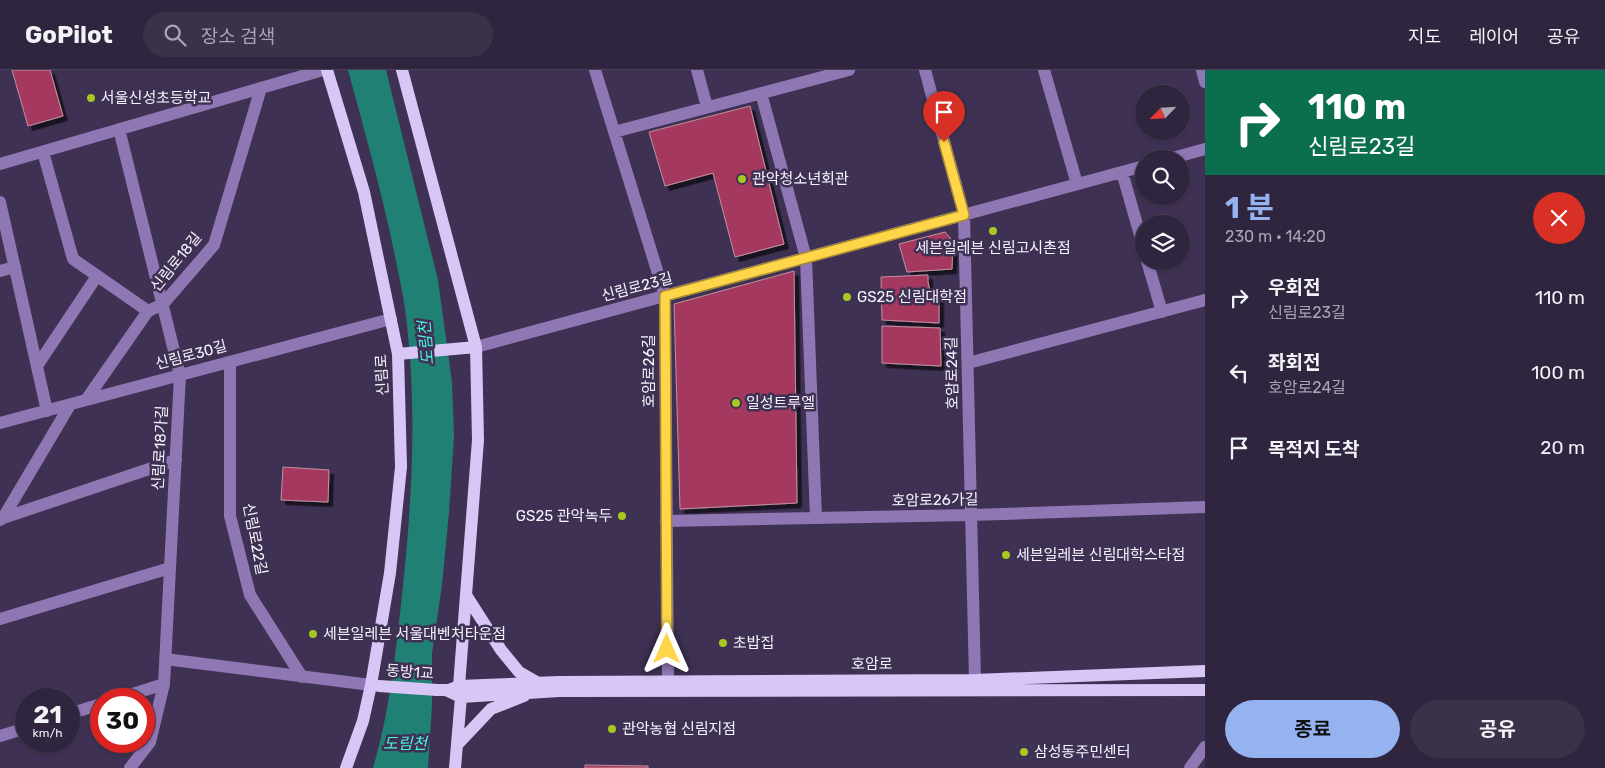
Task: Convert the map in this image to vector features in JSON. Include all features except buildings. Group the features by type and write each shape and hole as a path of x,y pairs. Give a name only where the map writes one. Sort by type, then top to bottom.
{"main road":[{"name":"신림로","path":"325,70 364,192 391,319 402,354 401,467 390,573 375,686 346,768"},
{"path":"402,70 476,347 478,440 455,768"},
{"path":"402,354 476,347"},
{"path":"466,595 483,624 519,672 538,687"},
{"name":"호암로","path":"538,687 668,682 975,680 1205,671"},
{"name":"동방1교","path":"375,686 460,691"},
{"path":"456,745 491,709 538,687"},
{"path":"460,691 538,687 1205,690"}],"street":[{"path":"0,164 325,70"},
{"name":"호암로26길","path":"594,70 665,296 668,682"},
{"path":"697,70 707,108"},
{"path":"614,132 761,93 809,75 849,70"},
{"name":"호암로24길","path":"924,70 964,215 975,680"},
{"path":"1044,70 1077,184"},
{"path":"1202,70 1205,82"},
{"name":"신림로18길","path":"43,152 73,259 148,311 163,304 214,245 261,88"},
{"path":"761,93 806,258 816,518"},
{"name":"신림로18가길","path":"119,130 180,375 164,684 150,742 130,768"},
{"path":"1190,153 1205,149"},
{"name":"신림로23길","path":"476,347 1135,168"},
{"path":"1122,172 1135,218"},
{"path":"0,202 47,411"},
{"path":"0,271 15,266"},
{"path":"1150,270 1162,312"},
{"path":"37,366 97,276"},
{"path":"968,363 1205,300"},
{"path":"86,400 148,311"},
{"name":"신림로30길","path":"0,423 391,319"},
{"name":"신림로22길","path":"230,362 230,516 250,595 302,677"},
{"path":"2,519 70,405"},
{"path":"2,519 176,460"},
{"name":"호암로26가길","path":"666,521 971,515 1205,507"},
{"path":"0,620 170,568"},
{"path":"165,660 375,686"},
{"path":"151,688 164,684"},
{"path":"0,736 15,731"},
{"path":"1190,768 1205,747"}],"water":[{"name":"도림천","path":"348,70 386,70 438,280 452,382 454,436 442,585 432,653 432,705 428,768 373,768 379,748 391,686 405,567 411,494 411,383 409,346 401,285 380,189"}],"place":[{"name":"서울신성초등학교","path":"91,98"},
{"name":"관악청소년회관","path":"742,179"},
{"name":"세븐일레븐 신림고시촌점","path":"993,231"},
{"name":"GS25 신림대학점","path":"847,297"},
{"name":"일성트루엘","path":"736,403"},
{"name":"GS25 관악녹두","path":"622,516"},
{"name":"세븐일레븐 신림대학스타점","path":"1006,555"},
{"name":"세븐일레븐 서울대벤처타운점","path":"313,634"},
{"name":"초밥집","path":"723,643"},
{"name":"관악농협 신림지점","path":"612,729"},
{"name":"삼성동주민센터","path":"1024,752"}],"route":[{"path":"667,649 665,296 964,215 944,142"}]}
